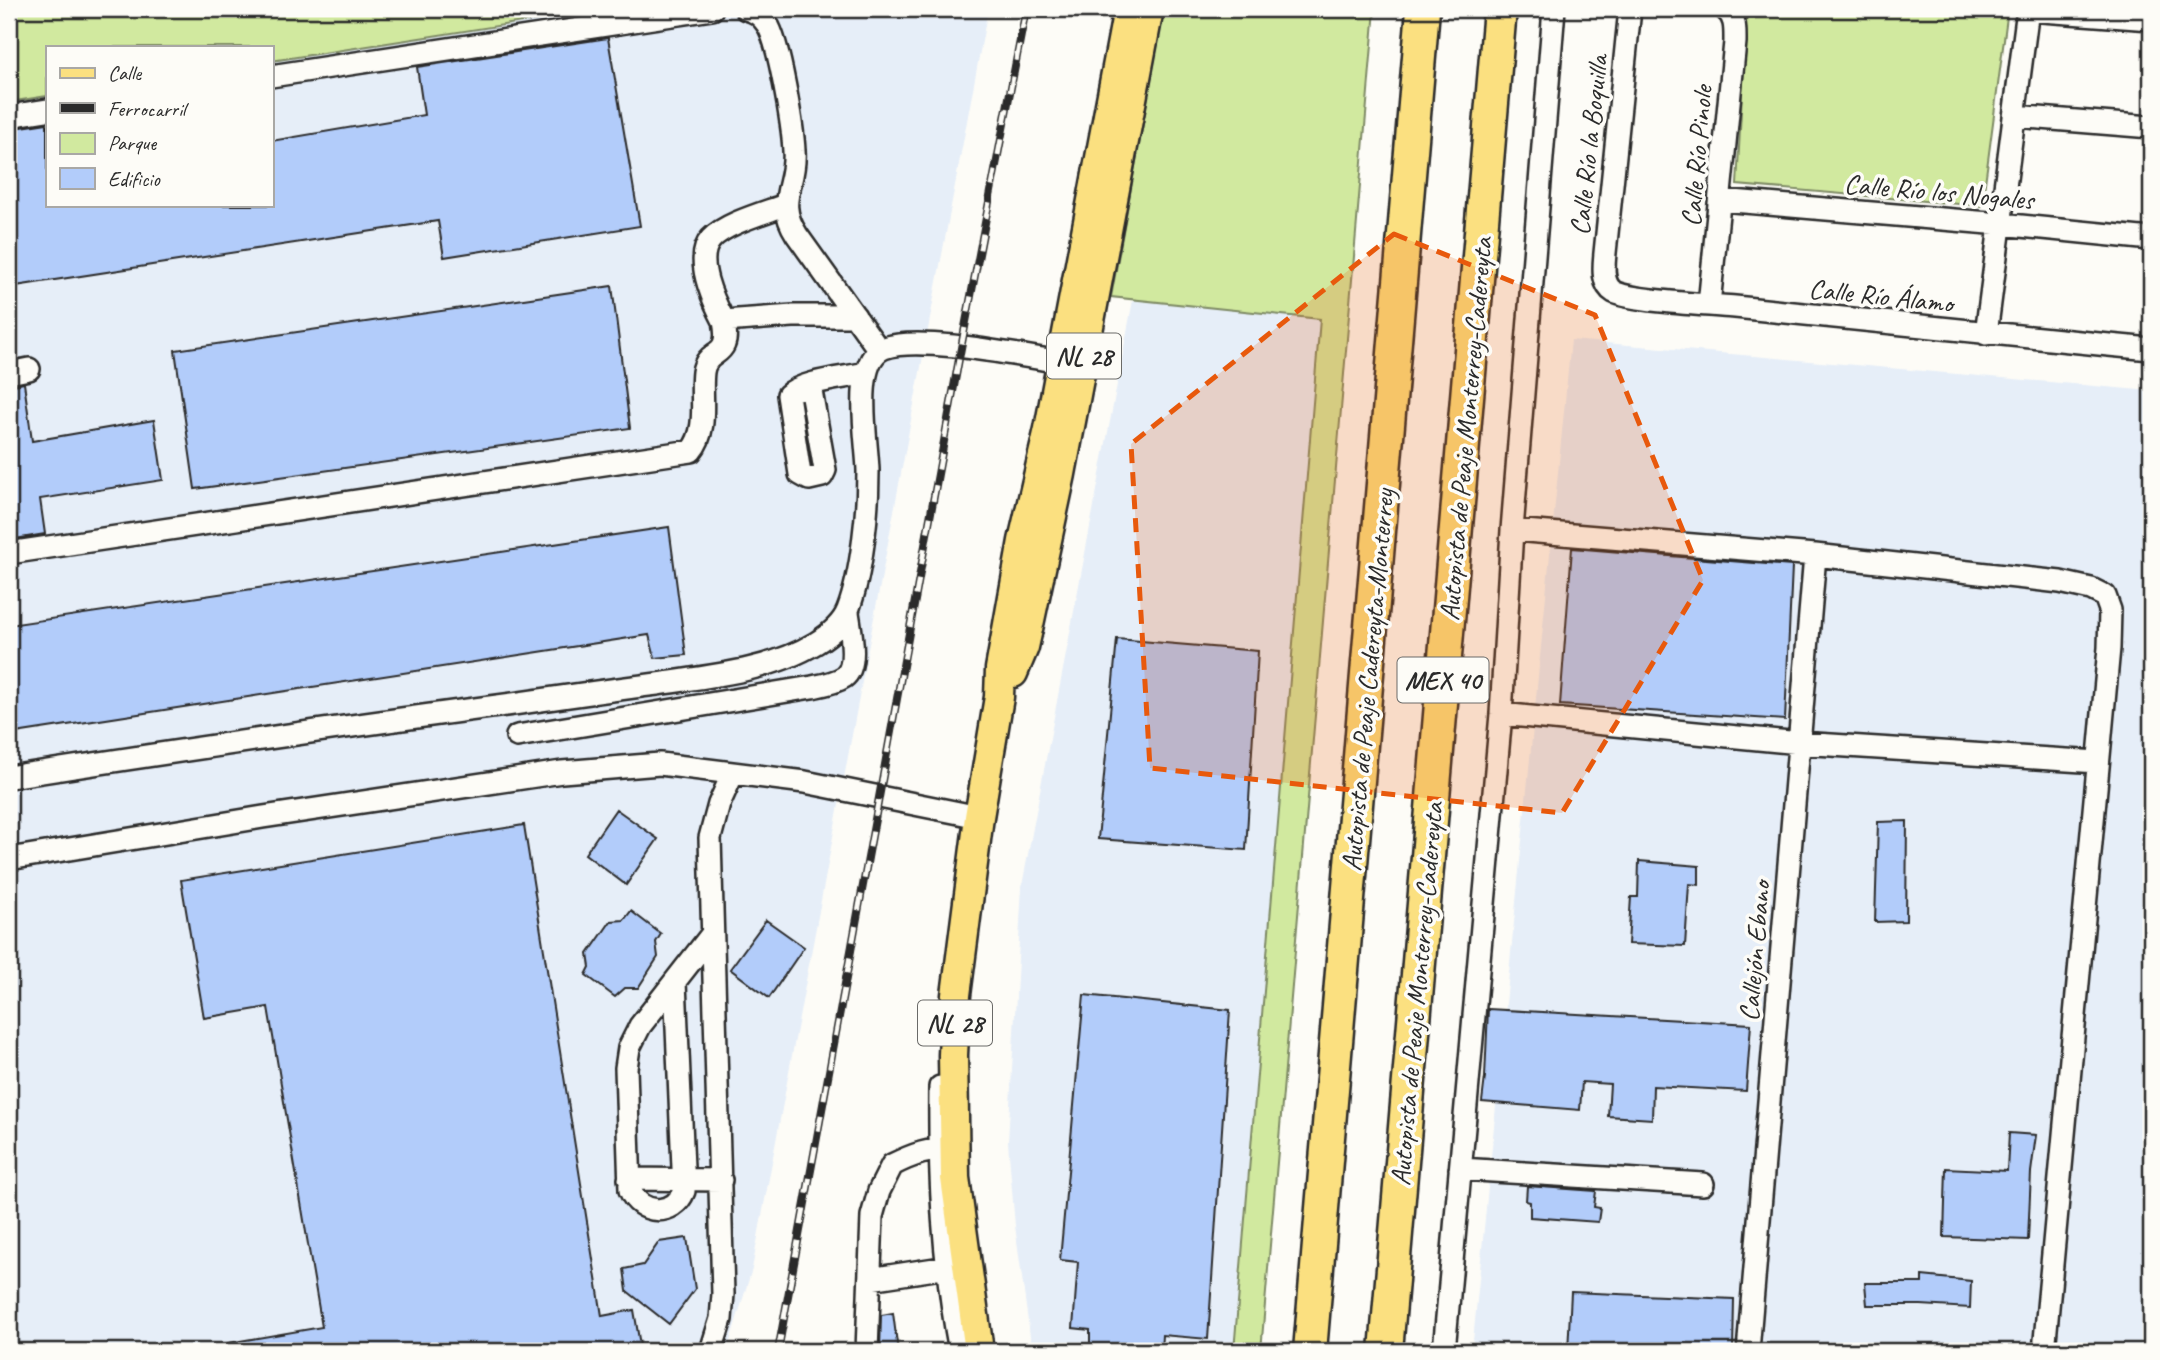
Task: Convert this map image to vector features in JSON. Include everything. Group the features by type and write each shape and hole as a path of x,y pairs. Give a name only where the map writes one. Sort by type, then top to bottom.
{"highway":[{"name":"Autopista de Peaje Cadereyta-Monterrey","path":"1310,1351 1423,9"},
{"name":"Autopista de Peaje Monterrey-Cadereyta","path":"1386,1351 1500,9"}],"main road":[{"name":"NL 28","path":"979,1351 956,1266 955,1178 947,1149 956,995 979,817 999,696 1000,669 1023,541 1049,429 1128,9"},
{"name":"NL 28","path":"999,696 1017,667 1024,647 1050,530 1149,9"},
{"path":"1050,530 1063,389 1061,362 1078,326 1101,224 1118,176"}],"street":[{"path":"273,76 712,9"},
{"path":"746,9 755,10 768,24 776,42 795,154 785,205 792,228 879,349"},
{"path":"1444,1351 1501,714 1512,530 1555,9"},
{"name":"Calle Río la Boquilla","path":"1608,287 1604,269 1605,253 1630,9"},
{"path":"1986,334 2028,10 2151,19"},
{"name":"Calle Río Pinole","path":"1709,305 1735,42 1728,11"},
{"path":"9,116 46,110"},
{"path":"2014,116 2151,127"},
{"name":"Calle Río los Nogales","path":"1721,200 2001,223 2151,239"},
{"path":"9,553 691,451 699,442 705,366 724,347 727,335 706,278 705,256 709,241 722,230 785,205"},
{"name":"Calle Río Álamo","path":"1608,287 1620,294 1709,305 2151,349"},
{"path":"724,321 793,316 855,316"},
{"path":"517,736 811,687 837,680 850,671 852,663 848,612 865,520 868,472 864,413 866,373 871,360 879,349 910,343 1061,362"},
{"path":"810,385 866,373"},
{"path":"1512,530 1815,555 2060,582 2100,592 2105,596 2110,620 2073,1058 2044,1351"},
{"name":"Callejón Ebano","path":"1748,1351 1815,555"},
{"path":"9,777 274,736 581,695 741,670 800,652 820,641 848,612"},
{"path":"1501,714 1800,743 2098,762"},
{"path":"9,859 562,772 660,764 805,782 979,817"},
{"path":"711,1351 721,1319 723,1294 710,838 719,804 733,773"},
{"path":"675,982 685,1180 681,1199 674,1205 659,1210 649,1209 638,1203 630,1189 626,1068 629,1048 640,1026 712,934"},
{"path":"867,1351 872,1216 879,1191 892,1165 916,1154 947,1149"},
{"path":"1460,1169 1703,1184"},
{"path":"629,1178 721,1180"},
{"path":"870,1279 956,1266 960,1351"}],"highlighted area":[{"path":"1394,234 1595,315 1703,580 1562,813 1150,768 1131,444"}],"shaded area":[{"path":"606,9 988,9 752,1269 727,1351 9,1351 9,102 46,96 46,206 273,206 273,61"},
{"path":"1133,300 1320,318 1233,1351 1032,1351 1015,1226 1008,1142 1022,886"},
{"path":"1571,340 2151,391 2151,1351 1472,1351"}],"green space":[{"path":"9,9 606,9 273,61 273,46 46,46 46,96 9,102"},
{"path":"1164,9 1375,9 1261,1351 1234,1351 1320,319 1111,297"},
{"path":"1742,9 2008,9 1982,206 1737,185 1746,18"}],"building":[{"path":"608,38 640,226 444,257 438,221 9,287 9,129 46,123 46,206 273,206 273,141 424,115 417,67"},
{"path":"612,286 630,428 195,489 175,350"},
{"path":"24,383 32,441 154,420 163,480 40,499 45,534 9,540 9,386"},
{"path":"669,527 686,655 655,658 649,635 9,734 9,625"},
{"path":"1572,548 1792,566 1785,720 1560,705"},
{"path":"1117,639 1258,651 1246,850 1098,839"},
{"path":"616,809 658,839 626,885 585,854"},
{"path":"1907,821 1906,921 1875,922 1878,822"},
{"path":"524,825 602,1316 634,1310 641,1351 229,1351 228,1343 322,1327 268,1007 204,1018 181,880"},
{"path":"1639,861 1699,866 1699,885 1689,884 1685,946 1628,944 1631,897 1638,897"},
{"path":"631,911 661,934 656,942 658,957 638,988 625,988 615,997 586,975 590,967 588,954 611,921 624,920"},
{"path":"766,920 804,947 769,998 730,969"},
{"path":"1084,995 1230,1010 1208,1339 1162,1335 1161,1351 1090,1351 1090,1330 1073,1328 1078,1262 1060,1260"},
{"path":"1488,1009 1751,1024 1746,1091 1653,1086 1652,1119 1608,1116 1610,1084 1582,1082 1580,1110 1482,1102"},
{"path":"2009,1133 2036,1135 2031,1172 2028,1240 1944,1237 1946,1168 2007,1171"},
{"path":"1527,1186 1596,1191 1594,1207 1600,1208 1598,1222 1530,1217 1530,1202 1526,1201"},
{"path":"687,1238 695,1289 669,1324 627,1291 624,1269 643,1265 659,1242"},
{"path":"1922,1276 1971,1281 1970,1308 1867,1305 1865,1283 1922,1283"},
{"path":"1571,1292 1734,1299 1733,1351 1568,1351"},
{"path":"893,1313 898,1351 880,1351 881,1315"}],"railway":[{"path":"778,1351 961,348 1026,9"}]}
